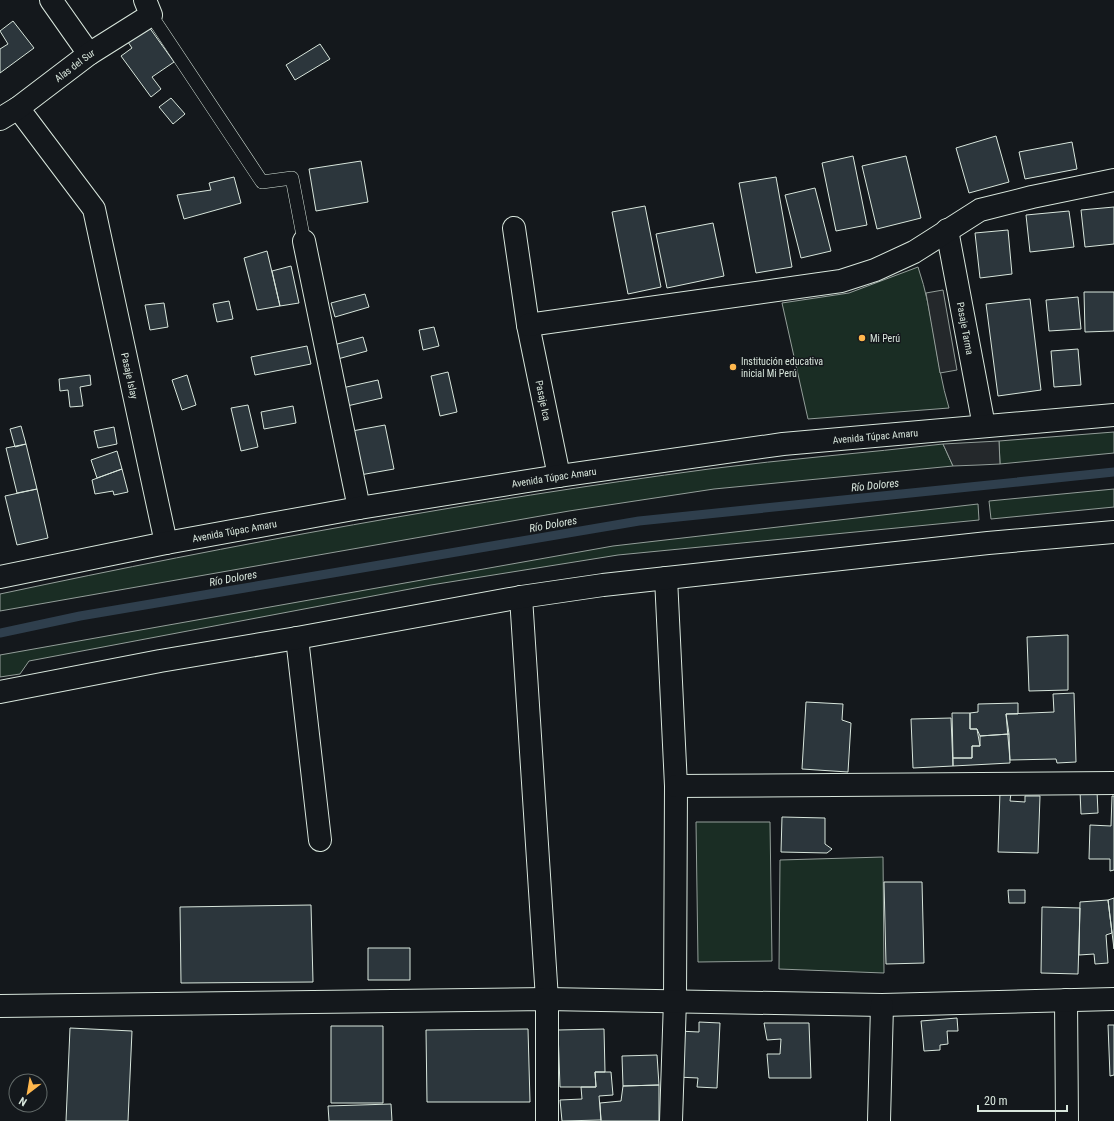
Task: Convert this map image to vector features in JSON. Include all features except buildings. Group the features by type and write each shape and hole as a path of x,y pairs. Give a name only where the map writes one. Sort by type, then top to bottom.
{"street":[{"path":"51,0 89,54"},
{"name":"Alas del Sur","path":"0,119 18,108 148,7"},
{"name":"Pasaje Islay","path":"18,108 94,209 166,543"},
{"path":"528,325 841,281 875,270 914,252 980,210 1032,196 1114,180"},
{"name":"Pasaje Ica","path":"514,228 528,325 559,476"},
{"name":"Pasaje Tarma","path":"948,230 984,426"},
{"path":"304,241 359,508"},
{"name":"Avenida Túpac Amaru","path":"0,577 166,543 359,508 559,476 783,444 1114,416"},
{"path":"0,692 160,660 297,638 521,597 603,585 1114,532"},
{"path":"666,578 676,786 675,1000 671,1121"},
{"path":"521,597 547,998 547,1121"},
{"path":"297,638 320,840"},
{"path":"676,786 1114,783"},
{"path":"0,1006 547,998 882,1005 1114,999"},
{"path":"1066,1000 1067,1121"},
{"path":"879,1121 882,1005"}],"lane":[{"path":"148,7 262,182 292,178 304,241"}],"green space":[{"name":"Mi Perú","path":"918,267 928,302 940,373 949,408 808,419 782,303 849,293"},
{"path":"1114,432 1114,453 1000,464 999,441"},
{"path":"943,444 953,466 714,489 569,511 0,611 0,594 176,558 442,509 709,469"},
{"path":"1114,489 1114,507 991,519 989,501"},
{"path":"978,504 979,520 618,555 431,585 29,661 20,674 0,677 0,655 613,546"},
{"path":"696,822 770,822 772,961 698,962"},
{"path":"883,857 884,973 779,969 780,860"}],"shaded area":[{"path":"943,290 957,370 940,373 926,293"},
{"path":"999,441 1000,464 953,466 943,444"}],"waterway":[{"name":"Río Dolores","path":"0,633 80,616 639,521 1114,472"}],"place":[{"name":"Mi Perú","path":"862,338"},
{"name":"Institución educativa inicial Mi Perú","path":"733,367"}]}
